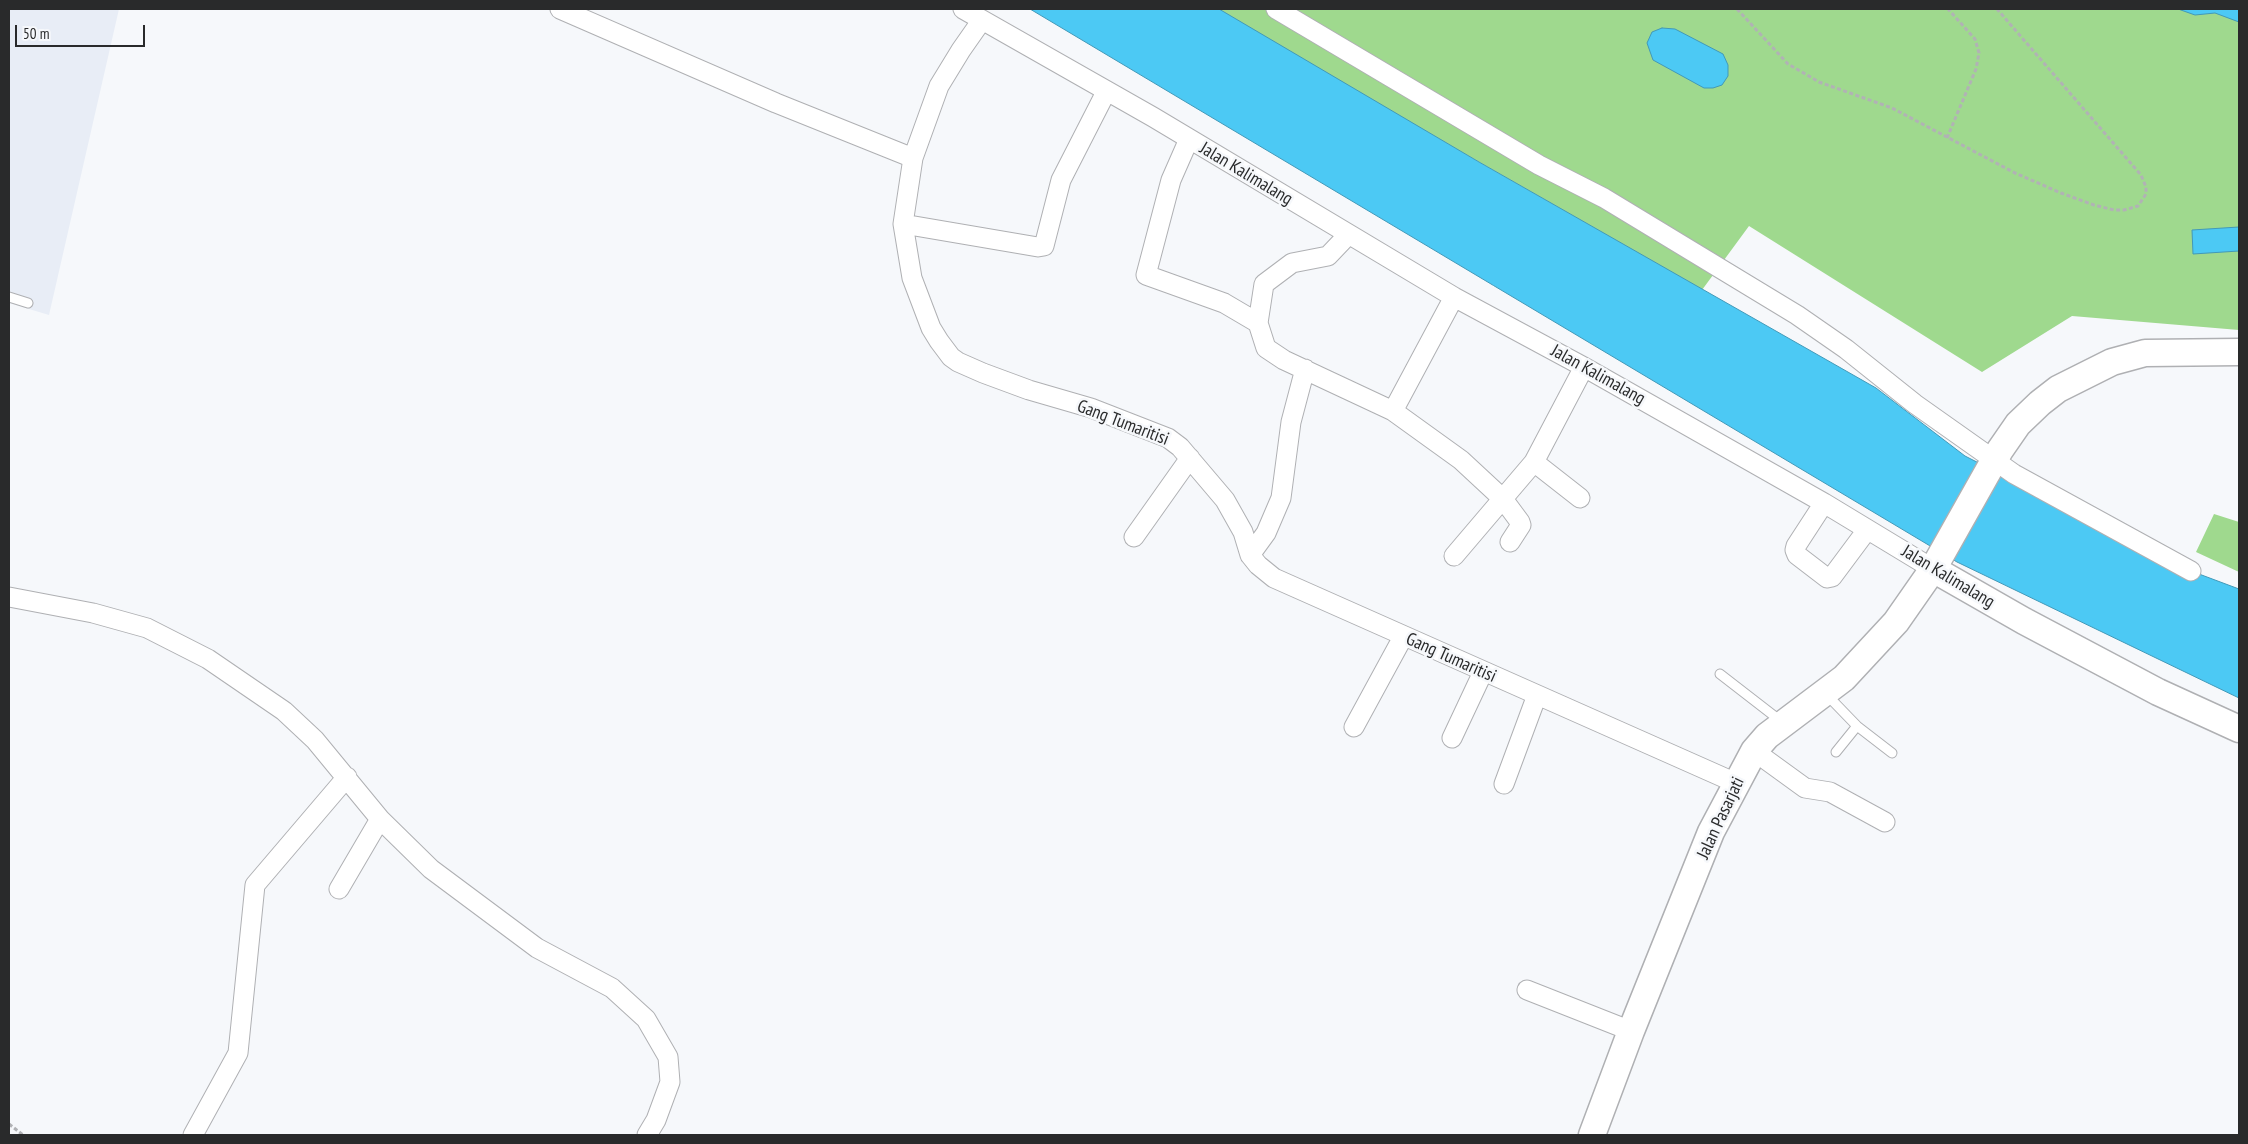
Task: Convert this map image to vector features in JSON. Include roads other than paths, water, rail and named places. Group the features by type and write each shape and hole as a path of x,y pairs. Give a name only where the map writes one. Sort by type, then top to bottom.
{"main road":[{"name":"Jalan Pasarjati","path":"1592,1135 1631,1031 1711,832 1754,751 1767,736 1844,678 1885,634 1935,564 1992,464 2018,424 2040,402 2058,389 2112,362 2145,353 2239,352"},
{"name":"Jalan Kalimalang","path":"1935,564 2024,621 2158,692 2239,729"}],"street":[{"path":"560,9 776,103 913,158"},
{"name":"Jalan Kalimalang","path":"962,9 1189,139 1454,297 1584,367 1824,503 1867,530 1935,564"},
{"path":"1276,9 1539,165 1604,198 1797,315 1846,349 1992,464 2014,474 2191,572"},
{"name":"Gang Tumaritisi","path":"982,20 939,86 913,158 903,224 912,278 931,328 938,342 951,357 958,362 1020,387 1091,408 1153,431 1180,447 1225,500 1243,532 1250,555 1258,565 1274,578 1736,783"},
{"path":"903,224 1038,247 1044,246 1061,180 1106,92"},
{"path":"1189,139 1170,180 1146,275 1224,303 1258,323"},
{"path":"1348,235 1328,256 1292,264 1264,284 1258,323 1266,348 1284,360 1392,411 1461,460 1503,499 1521,525 1510,542"},
{"path":"1392,411 1454,297"},
{"path":"1454,556 1534,462 1584,367"},
{"path":"1250,555 1266,533 1281,498 1291,422 1305,369"},
{"path":"1134,537 1190,458"},
{"path":"1534,462 1580,498"},
{"path":"1824,503 1795,550 1797,555 1827,578 1832,577 1867,530"},
{"path":"9,597 93,613 147,628 208,659 284,711 315,740 380,819 432,869 537,948 612,988 646,1019 668,1056 670,1082 656,1120 647,1135"},
{"path":"1354,727 1403,636"},
{"path":"1452,738 1483,672"},
{"path":"1504,784 1537,695"},
{"path":"1754,751 1805,788 1830,792 1885,822"},
{"path":"193,1135 238,1053 256,885 347,777"},
{"path":"339,889 380,819"},
{"path":"1527,990 1631,1031"}],"lane":[{"path":"9,297 28,303"},
{"path":"1720,674 1784,724"},
{"path":"1825,693 1858,726 1892,753"},
{"path":"1836,752 1858,726"}],"water":[{"path":"1030,9 1219,9 1479,162 1876,388 1965,456 2191,571 2239,589 2239,698 1957,562"},
{"path":"2178,9 2239,9 2239,22 2215,13 2195,15"},
{"path":"1662,28 1675,29 1723,54 1728,65 1728,76 1722,85 1704,88 1653,60 1647,43 1652,32"},
{"path":"2239,227 2239,251 2193,254 2192,230"}]}
